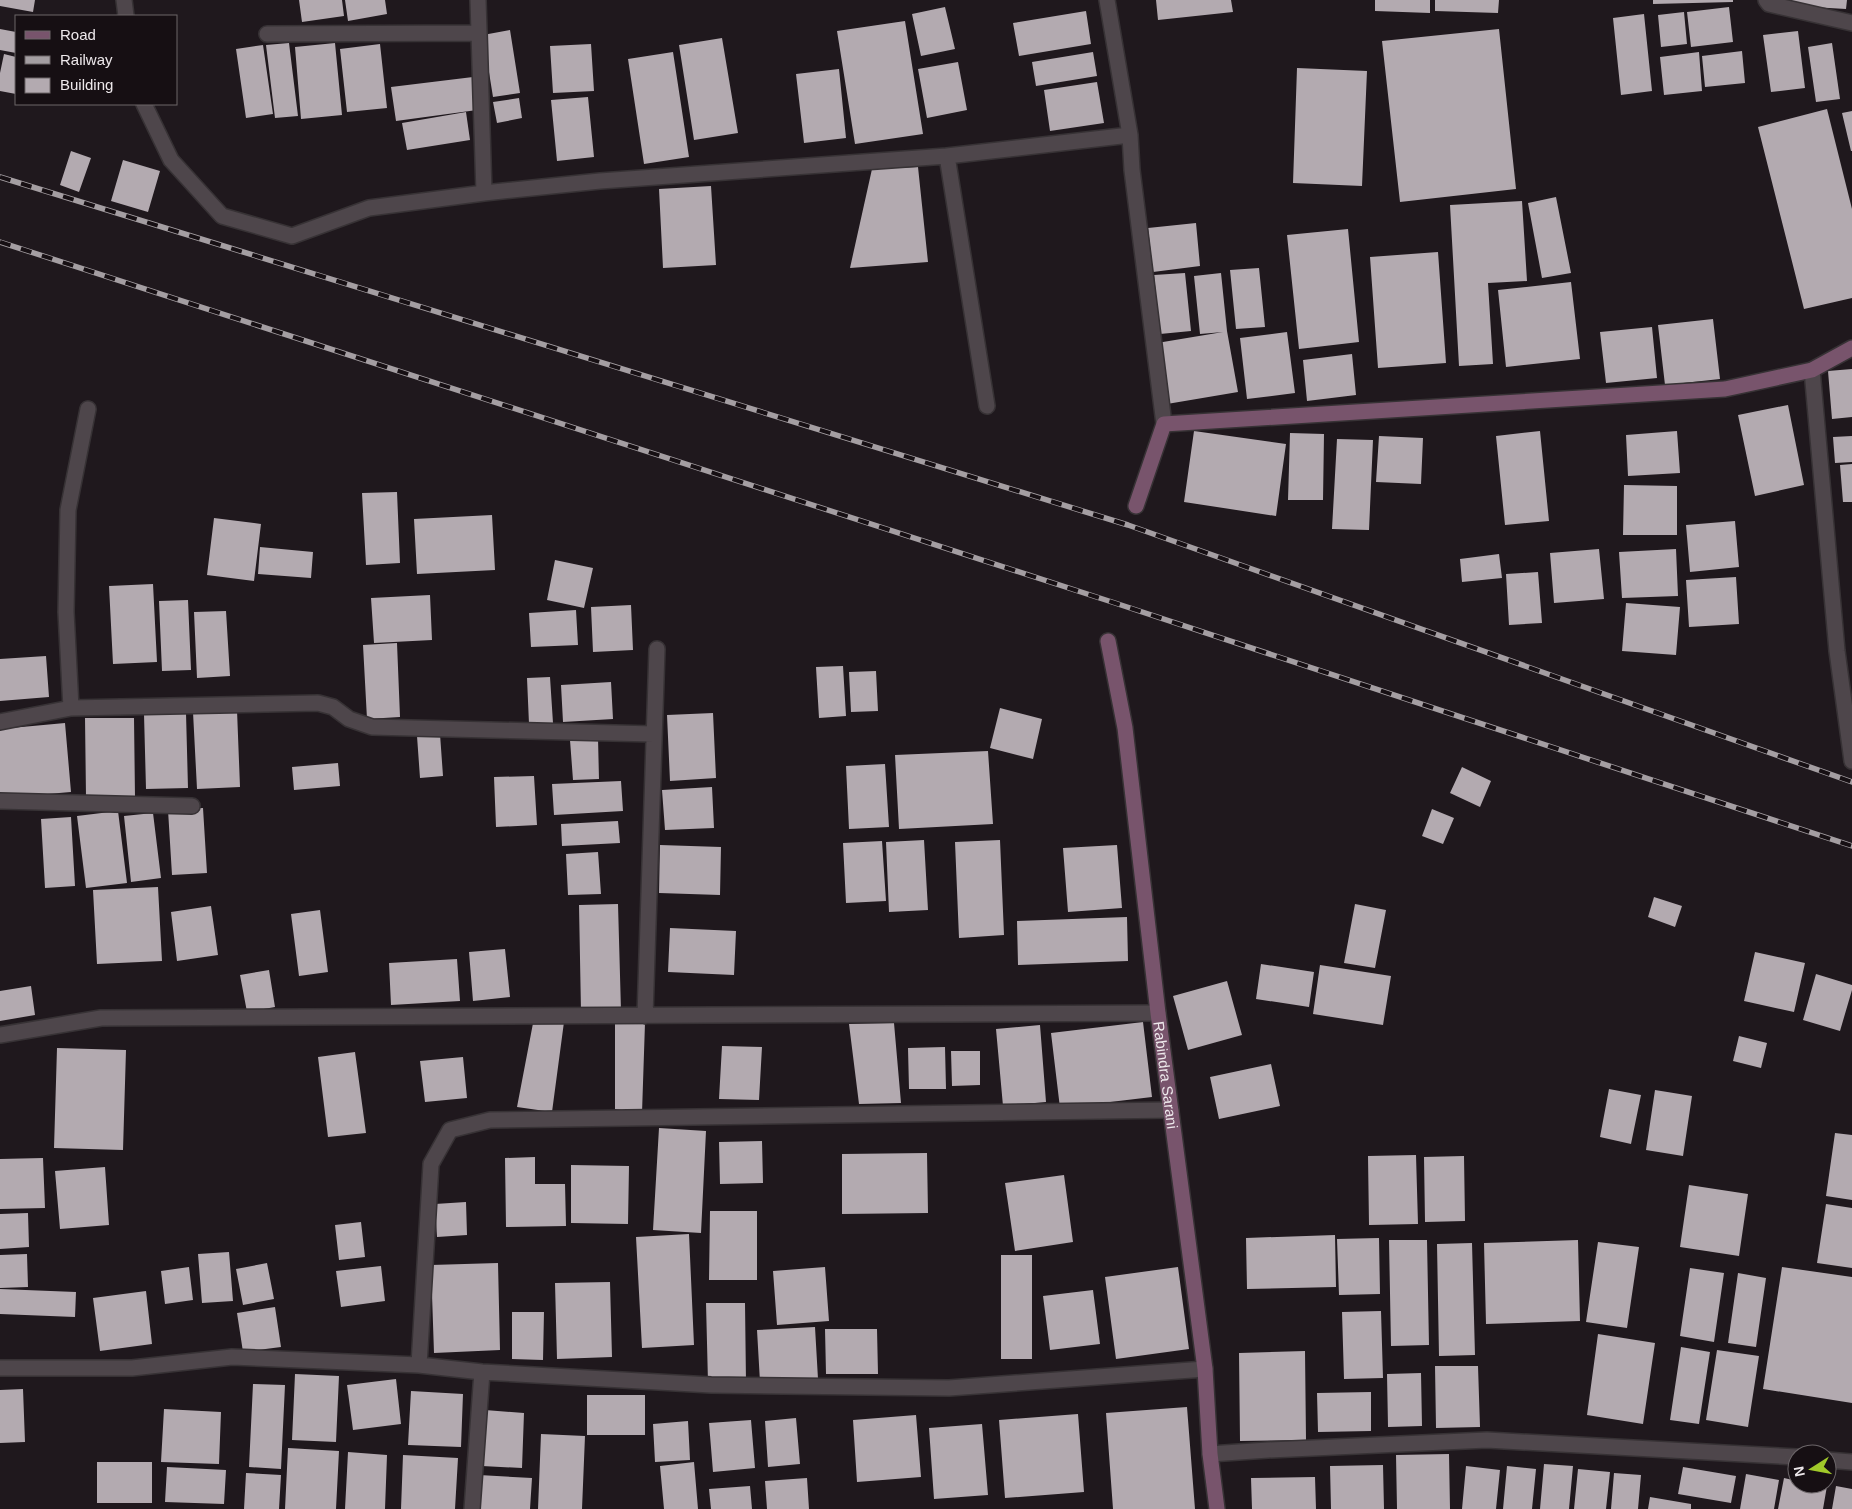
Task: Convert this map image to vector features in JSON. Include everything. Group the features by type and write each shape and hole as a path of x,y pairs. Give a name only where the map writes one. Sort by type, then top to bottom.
{"street":[{"path":"124,0 126,15"},
{"path":"478,0 484,193"},
{"path":"1107,0 1130,135 1164,424 1136,506"},
{"path":"1766,0 1769,4 1852,23"},
{"path":"267,34 478,33"},
{"path":"144,105 171,160 222,216 292,236 369,208 484,193 600,181 947,156 1130,135"},
{"path":"947,156 987,406"},
{"path":"1164,424 1725,389 1812,370 1852,348"},
{"path":"1812,370 1845,651 1852,761"},
{"path":"71,708 66,612 68,510 88,409"},
{"name":"Rabindra Sarani","path":"1108,641 1125,728 1170,1110 1205,1369 1210,1454 1217,1509"},
{"path":"645,1016 657,649"},
{"path":"0,722 71,708 318,703 333,707 349,719 372,727 654,734"},
{"path":"0,801 192,806"},
{"path":"0,1035 101,1018 1158,1013"},
{"path":"419,1365 431,1164 450,1130 490,1120 1170,1110"},
{"path":"0,1368 132,1368 232,1357 419,1365 482,1372 711,1386 949,1388 1205,1369"},
{"path":"472,1509 482,1372"},
{"path":"1210,1454 1487,1440 1787,1456"},
{"path":"1837,1460 1852,1461"}],"building":[{"path":"0,0 35,0 33,12 0,6"},
{"path":"299,0 342,0 344,16 302,22"},
{"path":"345,0 385,0 387,14 348,21"},
{"path":"1156,0 1231,0 1233,12 1158,20"},
{"path":"1375,0 1430,0 1430,13 1375,11"},
{"path":"1435,0 1499,0 1498,13 1435,11"},
{"path":"1653,0 1733,0 1733,2 1653,4"},
{"path":"1777,0 1847,0 1846,9 1776,5"},
{"path":"945,7 955,49 921,56 912,14"},
{"path":"1729,7 1733,42 1691,47 1687,12"},
{"path":"1086,11 1091,44 1019,56 1013,23"},
{"path":"1684,12 1687,44 1661,47 1658,15"},
{"path":"1644,14 1652,91 1621,95 1613,18"},
{"path":"905,21 923,134 855,144 837,31"},
{"path":"0,29 15,32 15,53 0,50"},
{"path":"1499,29 1516,189 1400,202 1382,41"},
{"path":"510,30 520,93 493,97 483,35"},
{"path":"1798,31 1805,88 1771,92 1763,35"},
{"path":"722,38 738,133 694,140 679,45"},
{"path":"289,43 298,116 275,118 266,45"},
{"path":"335,43 342,115 301,119 295,47"},
{"path":"1832,43 1840,99 1816,102 1808,47"},
{"path":"380,44 387,108 347,112 340,49"},
{"path":"591,44 594,91 553,93 550,46"},
{"path":"263,45 273,114 246,118 236,49"},
{"path":"1742,51 1745,83 1705,87 1702,56"},
{"path":"673,52 689,157 644,164 628,59"},
{"path":"1093,52 1097,76 1036,86 1032,62"},
{"path":"1699,52 1702,91 1664,95 1660,57"},
{"path":"4,54 15,57 15,94 0,91 0,73"},
{"path":"958,62 967,110 927,118 918,69"},
{"path":"1297,68 1367,71 1362,186 1293,183"},
{"path":"839,69 846,138 804,143 796,74"},
{"path":"473,77 477,110 396,121 391,87"},
{"path":"1097,82 1104,123 1050,131 1044,90"},
{"path":"588,97 594,157 557,161 551,100"},
{"path":"519,98 522,118 497,123 493,102"},
{"path":"1827,109 1852,209 1852,298 1804,309 1758,127"},
{"path":"1852,111 1852,151 1851,151 1842,113"},
{"path":"466,112 470,140 407,150 402,123"},
{"path":"71,151 91,158 79,192 60,185"},
{"path":"123,160 160,171 148,212 111,201"},
{"path":"918,167 928,262 850,268 872,169"},
{"path":"711,186 716,265 663,268 659,189"},
{"path":"1556,197 1571,273 1542,278 1528,203"},
{"path":"1522,201 1527,281 1488,283 1493,364 1459,366 1450,205"},
{"path":"1196,223 1200,266 1153,272 1148,228"},
{"path":"1348,229 1359,342 1299,349 1287,235"},
{"path":"1438,252 1446,363 1378,368 1370,257"},
{"path":"1259,268 1265,327 1236,329 1230,270"},
{"path":"1185,273 1191,331 1160,334 1154,275"},
{"path":"1221,273 1227,331 1238,392 1167,404 1157,343 1223,332 1200,334 1194,276"},
{"path":"1571,282 1580,359 1506,367 1498,290"},
{"path":"1713,319 1720,379 1665,385 1658,325"},
{"path":"1652,327 1657,378 1606,383 1600,332"},
{"path":"1287,332 1295,393 1247,399 1240,338"},
{"path":"1352,354 1356,395 1307,401 1303,360"},
{"path":"1852,369 1852,417 1832,419 1828,371"},
{"path":"1788,405 1804,485 1755,496 1738,415"},
{"path":"1194,431 1286,444 1276,516 1184,502"},
{"path":"1540,431 1549,521 1505,525 1496,436"},
{"path":"1677,431 1680,473 1628,476 1626,435"},
{"path":"1290,433 1324,434 1323,500 1288,500"},
{"path":"1379,436 1423,438 1421,484 1376,482"},
{"path":"1852,436 1852,462 1835,463 1833,437"},
{"path":"1337,439 1373,440 1369,530 1332,529"},
{"path":"1852,464 1852,502 1843,502 1840,465"},
{"path":"1624,485 1677,486 1677,535 1623,535"},
{"path":"397,492 400,563 366,565 362,493"},
{"path":"492,515 495,570 417,574 414,519"},
{"path":"214,518 261,524 254,581 207,575"},
{"path":"1735,521 1739,567 1690,572 1686,525"},
{"path":"260,547 313,552 311,578 258,574"},
{"path":"1599,549 1604,599 1554,603 1550,553"},
{"path":"1676,549 1678,596 1622,598 1619,552"},
{"path":"1499,554 1502,578 1462,582 1460,559"},
{"path":"555,560 593,568 584,608 547,600"},
{"path":"1538,572 1542,623 1509,625 1506,574"},
{"path":"1736,577 1739,624 1689,627 1686,580"},
{"path":"153,584 157,662 113,664 109,586"},
{"path":"430,595 432,640 374,643 371,598"},
{"path":"188,600 191,670 162,671 159,601"},
{"path":"1626,603 1680,607 1676,655 1622,651"},
{"path":"631,605 633,650 593,652 591,607"},
{"path":"576,610 578,645 531,647 529,613"},
{"path":"226,611 230,676 197,678 194,612"},
{"path":"397,643 400,717 367,719 363,645"},
{"path":"46,656 49,697 0,701 0,659"},
{"path":"843,666 846,716 819,718 816,667"},
{"path":"876,671 878,711 851,712 849,672"},
{"path":"550,677 553,723 529,724 527,678"},
{"path":"611,682 613,719 563,722 561,685"},
{"path":"1000,708 1042,719 1033,759 990,748"},
{"path":"237,710 240,787 197,789 193,712"},
{"path":"186,713 188,788 146,789 144,714"},
{"path":"713,713 716,778 670,781 667,715"},
{"path":"85,718 134,718 135,797 86,797"},
{"path":"65,723 71,792 0,798 0,729"},
{"path":"440,734 443,776 420,778 417,736"},
{"path":"598,738 599,779 573,780 570,740"},
{"path":"988,751 993,824 899,829 895,755"},
{"path":"338,763 340,786 294,790 292,767"},
{"path":"885,764 889,827 849,829 846,766"},
{"path":"1462,767 1491,781 1480,807 1450,793"},
{"path":"534,776 537,825 496,827 494,777"},
{"path":"621,781 623,811 554,815 552,784"},
{"path":"712,787 714,828 665,830 662,790"},
{"path":"203,808 207,873 172,875 168,810"},
{"path":"1432,809 1454,818 1443,844 1422,836"},
{"path":"118,811 127,883 86,888 77,816"},
{"path":"153,813 161,878 131,882 124,816"},
{"path":"71,817 75,886 45,888 41,819"},
{"path":"618,821 620,843 562,846 561,824"},
{"path":"924,840 928,910 889,912 886,842"},
{"path":"1000,840 1004,935 959,938 955,842"},
{"path":"882,841 886,901 846,903 843,843"},
{"path":"660,845 721,847 720,895 659,893"},
{"path":"1117,845 1122,908 1068,912 1063,848"},
{"path":"598,852 601,894 568,895 566,854"},
{"path":"158,887 162,961 97,964 93,890"},
{"path":"1654,897 1682,906 1675,927 1648,917"},
{"path":"618,904 621,1011 581,1012 579,905"},
{"path":"1355,904 1386,910 1375,968 1344,963"},
{"path":"211,906 218,955 177,961 171,912"},
{"path":"320,910 328,972 299,976 291,914"},
{"path":"1127,917 1128,961 1018,965 1017,921"},
{"path":"670,928 736,931 734,975 668,972"},
{"path":"505,949 510,997 473,1001 469,952"},
{"path":"1755,952 1805,963 1794,1012 1744,1001"},
{"path":"457,959 460,1001 391,1005 389,963"},
{"path":"1261,964 1314,972 1309,1007 1256,999"},
{"path":"1320,965 1391,976 1383,1025 1313,1014"},
{"path":"269,970 275,1007 247,1012 240,975"},
{"path":"1816,974 1852,985 1840,1031 1803,1020"},
{"path":"1227,981 1242,1035 1188,1050 1173,996"},
{"path":"31,986 35,1015 0,1021 0,991"},
{"path":"534,1018 564,1022 552,1112 517,1107"},
{"path":"615,1021 645,1023 642,1113 615,1109"},
{"path":"1143,1022 1152,1097 1060,1108 1051,1033"},
{"path":"894,1023 901,1103 859,1104 849,1024"},
{"path":"1040,1025 1046,1102 1003,1106 996,1029"},
{"path":"1739,1036 1767,1043 1761,1068 1733,1061"},
{"path":"722,1046 762,1047 759,1100 719,1099"},
{"path":"945,1047 946,1089 909,1089 908,1048"},
{"path":"57,1048 126,1050 123,1150 54,1148"},
{"path":"951,1051 980,1051 980,1085 952,1086"},
{"path":"355,1052 366,1133 328,1137 318,1057"},
{"path":"463,1057 467,1098 425,1102 420,1061"},
{"path":"1271,1064 1280,1106 1219,1119 1210,1077"},
{"path":"1609,1089 1641,1095 1631,1144 1600,1137"},
{"path":"1655,1090 1692,1096 1683,1156 1646,1150"},
{"path":"659,1128 706,1131 701,1233 653,1230"},
{"path":"1835,1133 1852,1135 1852,1200 1826,1196"},
{"path":"762,1141 763,1183 720,1184 719,1142"},
{"path":"927,1153 928,1213 842,1214 842,1154"},
{"path":"1416,1155 1418,1224 1369,1225 1368,1156"},
{"path":"1464,1156 1465,1221 1425,1222 1424,1157"},
{"path":"535,1157 535,1184 565,1184 566,1226 506,1227 505,1158"},
{"path":"43,1158 45,1208 0,1209 0,1159"},
{"path":"571,1165 629,1166 628,1224 571,1223"},
{"path":"105,1167 109,1225 60,1229 55,1171"},
{"path":"1064,1175 1073,1242 1015,1251 1005,1183"},
{"path":"1689,1185 1748,1194 1739,1256 1680,1247"},
{"path":"466,1202 467,1235 437,1237 435,1204"},
{"path":"1826,1204 1852,1208 1852,1268 1817,1263"},
{"path":"710,1211 757,1211 757,1280 709,1280"},
{"path":"28,1213 29,1247 0,1249 0,1214"},
{"path":"361,1222 365,1257 339,1260 335,1225"},
{"path":"689,1234 694,1345 642,1348 636,1237"},
{"path":"1335,1235 1336,1287 1247,1289 1246,1238"},
{"path":"1379,1238 1380,1294 1339,1295 1337,1239"},
{"path":"1389,1240 1427,1240 1429,1345 1391,1346"},
{"path":"1578,1240 1580,1321 1486,1324 1484,1243"},
{"path":"1598,1242 1639,1247 1627,1328 1586,1322"},
{"path":"1472,1243 1475,1355 1439,1356 1437,1244"},
{"path":"229,1252 233,1301 202,1303 198,1254"},
{"path":"27,1254 28,1287 0,1288 0,1255"},
{"path":"1001,1255 1032,1255 1032,1359 1001,1359"},
{"path":"267,1263 274,1299 243,1305 236,1269"},
{"path":"498,1263 500,1350 434,1353 431,1265"},
{"path":"381,1266 385,1301 341,1307 336,1271"},
{"path":"189,1267 193,1300 165,1304 161,1271"},
{"path":"825,1267 829,1321 777,1325 773,1271"},
{"path":"1178,1267 1189,1349 1116,1359 1105,1277"},
{"path":"1782,1267 1852,1277 1852,1403 1763,1389"},
{"path":"1690,1268 1724,1273 1714,1342 1680,1336"},
{"path":"1738,1273 1766,1278 1756,1347 1728,1343"},
{"path":"610,1282 612,1357 557,1359 555,1283"},
{"path":"0,1289 76,1292 75,1317 0,1314"},
{"path":"1093,1290 1100,1344 1050,1350 1043,1296"},
{"path":"146,1291 152,1344 100,1351 93,1298"},
{"path":"706,1303 745,1303 746,1383 708,1383"},
{"path":"275,1307 281,1347 243,1352 237,1313"},
{"path":"1381,1311 1383,1378 1344,1379 1342,1312"},
{"path":"512,1312 544,1312 543,1360 512,1359"},
{"path":"815,1327 818,1379 760,1382 757,1330"},
{"path":"825,1329 877,1329 878,1374 826,1374"},
{"path":"1598,1334 1655,1343 1643,1424 1587,1415"},
{"path":"1681,1347 1710,1352 1699,1424 1670,1420"},
{"path":"1717,1350 1759,1356 1748,1427 1706,1420"},
{"path":"1305,1351 1306,1440 1240,1441 1239,1353"},
{"path":"1435,1366 1478,1366 1480,1427 1436,1428"},
{"path":"1421,1373 1422,1426 1388,1427 1387,1374"},
{"path":"295,1374 339,1376 336,1442 292,1440"},
{"path":"396,1379 401,1424 353,1430 347,1385"},
{"path":"253,1384 285,1385 281,1469 249,1467"},
{"path":"23,1389 25,1442 0,1443 0,1390"},
{"path":"411,1391 463,1394 461,1447 408,1445"},
{"path":"1371,1392 1371,1431 1318,1432 1317,1393"},
{"path":"587,1395 645,1395 645,1435 587,1435"},
{"path":"1187,1407 1195,1509 1113,1509 1106,1413"},
{"path":"164,1409 221,1412 219,1464 161,1462"},
{"path":"485,1410 524,1413 522,1468 482,1466"},
{"path":"1078,1414 1084,1492 1005,1498 999,1420"},
{"path":"916,1415 921,1477 857,1482 853,1420"},
{"path":"796,1418 800,1464 768,1467 765,1421"},
{"path":"751,1420 755,1468 713,1472 709,1423"},
{"path":"688,1421 690,1460 655,1462 653,1424"},
{"path":"982,1424 988,1495 934,1499 929,1428"},
{"path":"541,1434 585,1436 582,1509 538,1509"},
{"path":"288,1448 339,1451 336,1509 285,1509"},
{"path":"348,1452 387,1455 385,1509 345,1509"},
{"path":"1449,1454 1450,1509 1397,1509 1396,1455"},
{"path":"403,1455 458,1458 455,1509 401,1509"},
{"path":"97,1462 152,1462 152,1503 97,1503"},
{"path":"694,1462 698,1509 664,1509 660,1466"},
{"path":"1544,1464 1573,1466 1569,1509 1540,1509"},
{"path":"1383,1465 1384,1509 1331,1509 1330,1466"},
{"path":"1466,1466 1500,1470 1496,1509 1462,1509"},
{"path":"1507,1466 1536,1469 1532,1509 1503,1509"},
{"path":"167,1467 226,1470 224,1504 165,1502"},
{"path":"1683,1467 1736,1476 1731,1503 1678,1494"},
{"path":"1578,1469 1610,1472 1606,1509 1574,1509"},
{"path":"246,1473 281,1475 279,1509 244,1509"},
{"path":"1614,1473 1641,1475 1638,1509 1611,1509"},
{"path":"1746,1474 1779,1480 1774,1509 1740,1509"},
{"path":"479,1475 532,1478 530,1509 478,1509"},
{"path":"1315,1477 1316,1509 1252,1509 1251,1478"},
{"path":"807,1478 809,1509 767,1509 765,1481"},
{"path":"1784,1478 1787,1479 1787,1494 1826,1494 1823,1509 1778,1509"},
{"path":"750,1486 752,1509 711,1509 709,1489"},
{"path":"1837,1486 1852,1489 1852,1509 1832,1509 1835,1494 1837,1494"},
{"path":"1650,1497 1691,1504 1691,1509 1648,1509"}],"railway":[{"path":"0,177 1128,525 1852,782"},
{"path":"0,242 1115,603 1852,846"}]}
